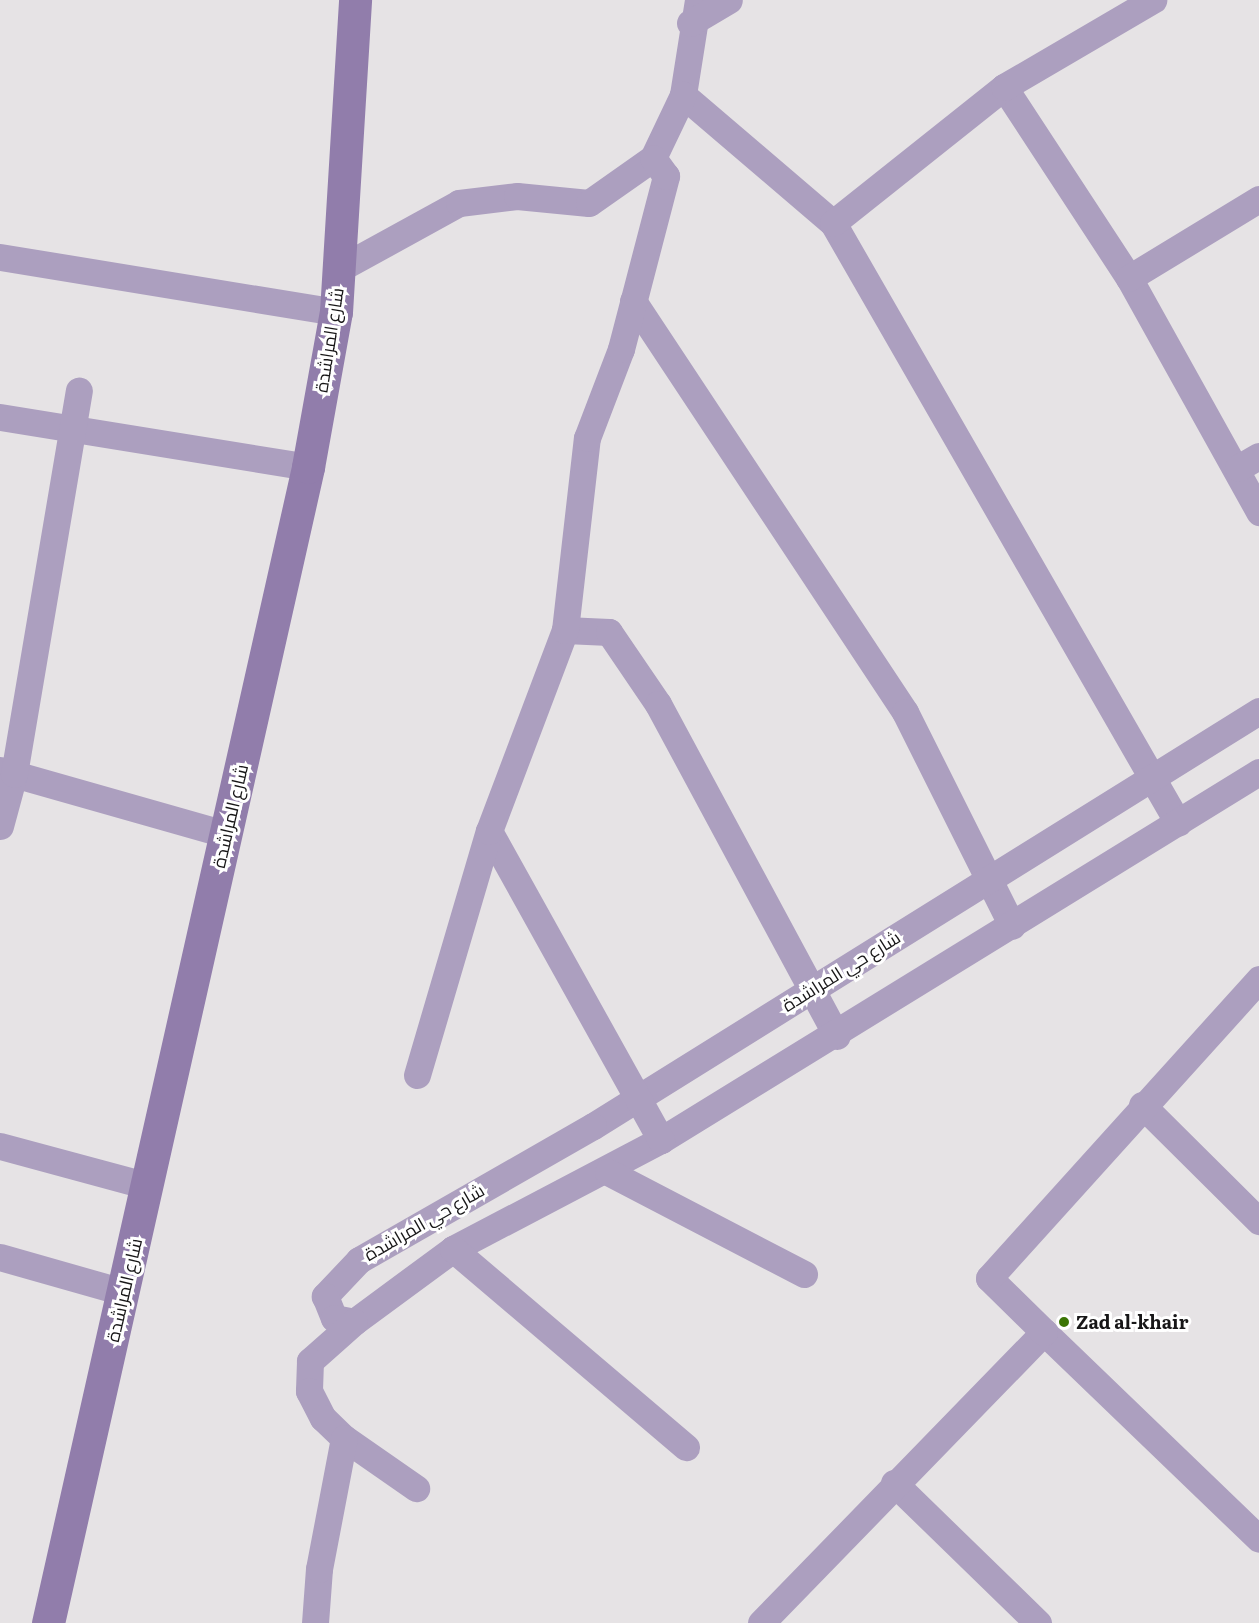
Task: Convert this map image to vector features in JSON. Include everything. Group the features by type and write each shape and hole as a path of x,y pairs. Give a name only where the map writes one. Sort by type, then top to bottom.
{"street":[{"name":"شارع المراشدة","path":"48,1623 308,467 336,312 355,0"},
{"path":"339,269 459,203 517,196 589,202 653,158 683,95 694,11 729,0"},
{"path":"833,223 1004,87 1153,0"},
{"path":"1004,87 1249,462 1259,512"},
{"path":"683,95 833,223 1178,822"},
{"path":"417,1075 489,831 565,630 587,438 633,301 666,176 653,158"},
{"path":"1129,278 1259,199"},
{"path":"0,256 336,312"},
{"path":"633,301 905,712 1012,926"},
{"path":"0,826 7,772 79,390"},
{"path":"0,417 308,467"},
{"path":"565,630 609,632 658,704 837,1036"},
{"name":"شارع حي المراشدة","path":"1259,711 638,1098 359,1260 325,1296 334,1318 354,1323 453,1249 608,1172 837,1036 1259,772"},
{"path":"7,772 225,834"},
{"path":"489,831 661,1140"},
{"path":"1259,979 1142,1105 989,1278 1259,1539"},
{"path":"1142,1105 1259,1221"},
{"path":"0,1146 148,1186"},
{"path":"608,1172 804,1274"},
{"path":"453,1249 686,1447"},
{"path":"0,1257 123,1292"},
{"path":"354,1323 310,1361 309,1391 323,1418 344,1438 416,1488"},
{"path":"760,1623 894,1483 1044,1332"},
{"path":"315,1623 319,1569 344,1438"},
{"path":"894,1483 1038,1623"}],"place":[{"name":"Zad al-khair","path":"1064,1322"}]}
